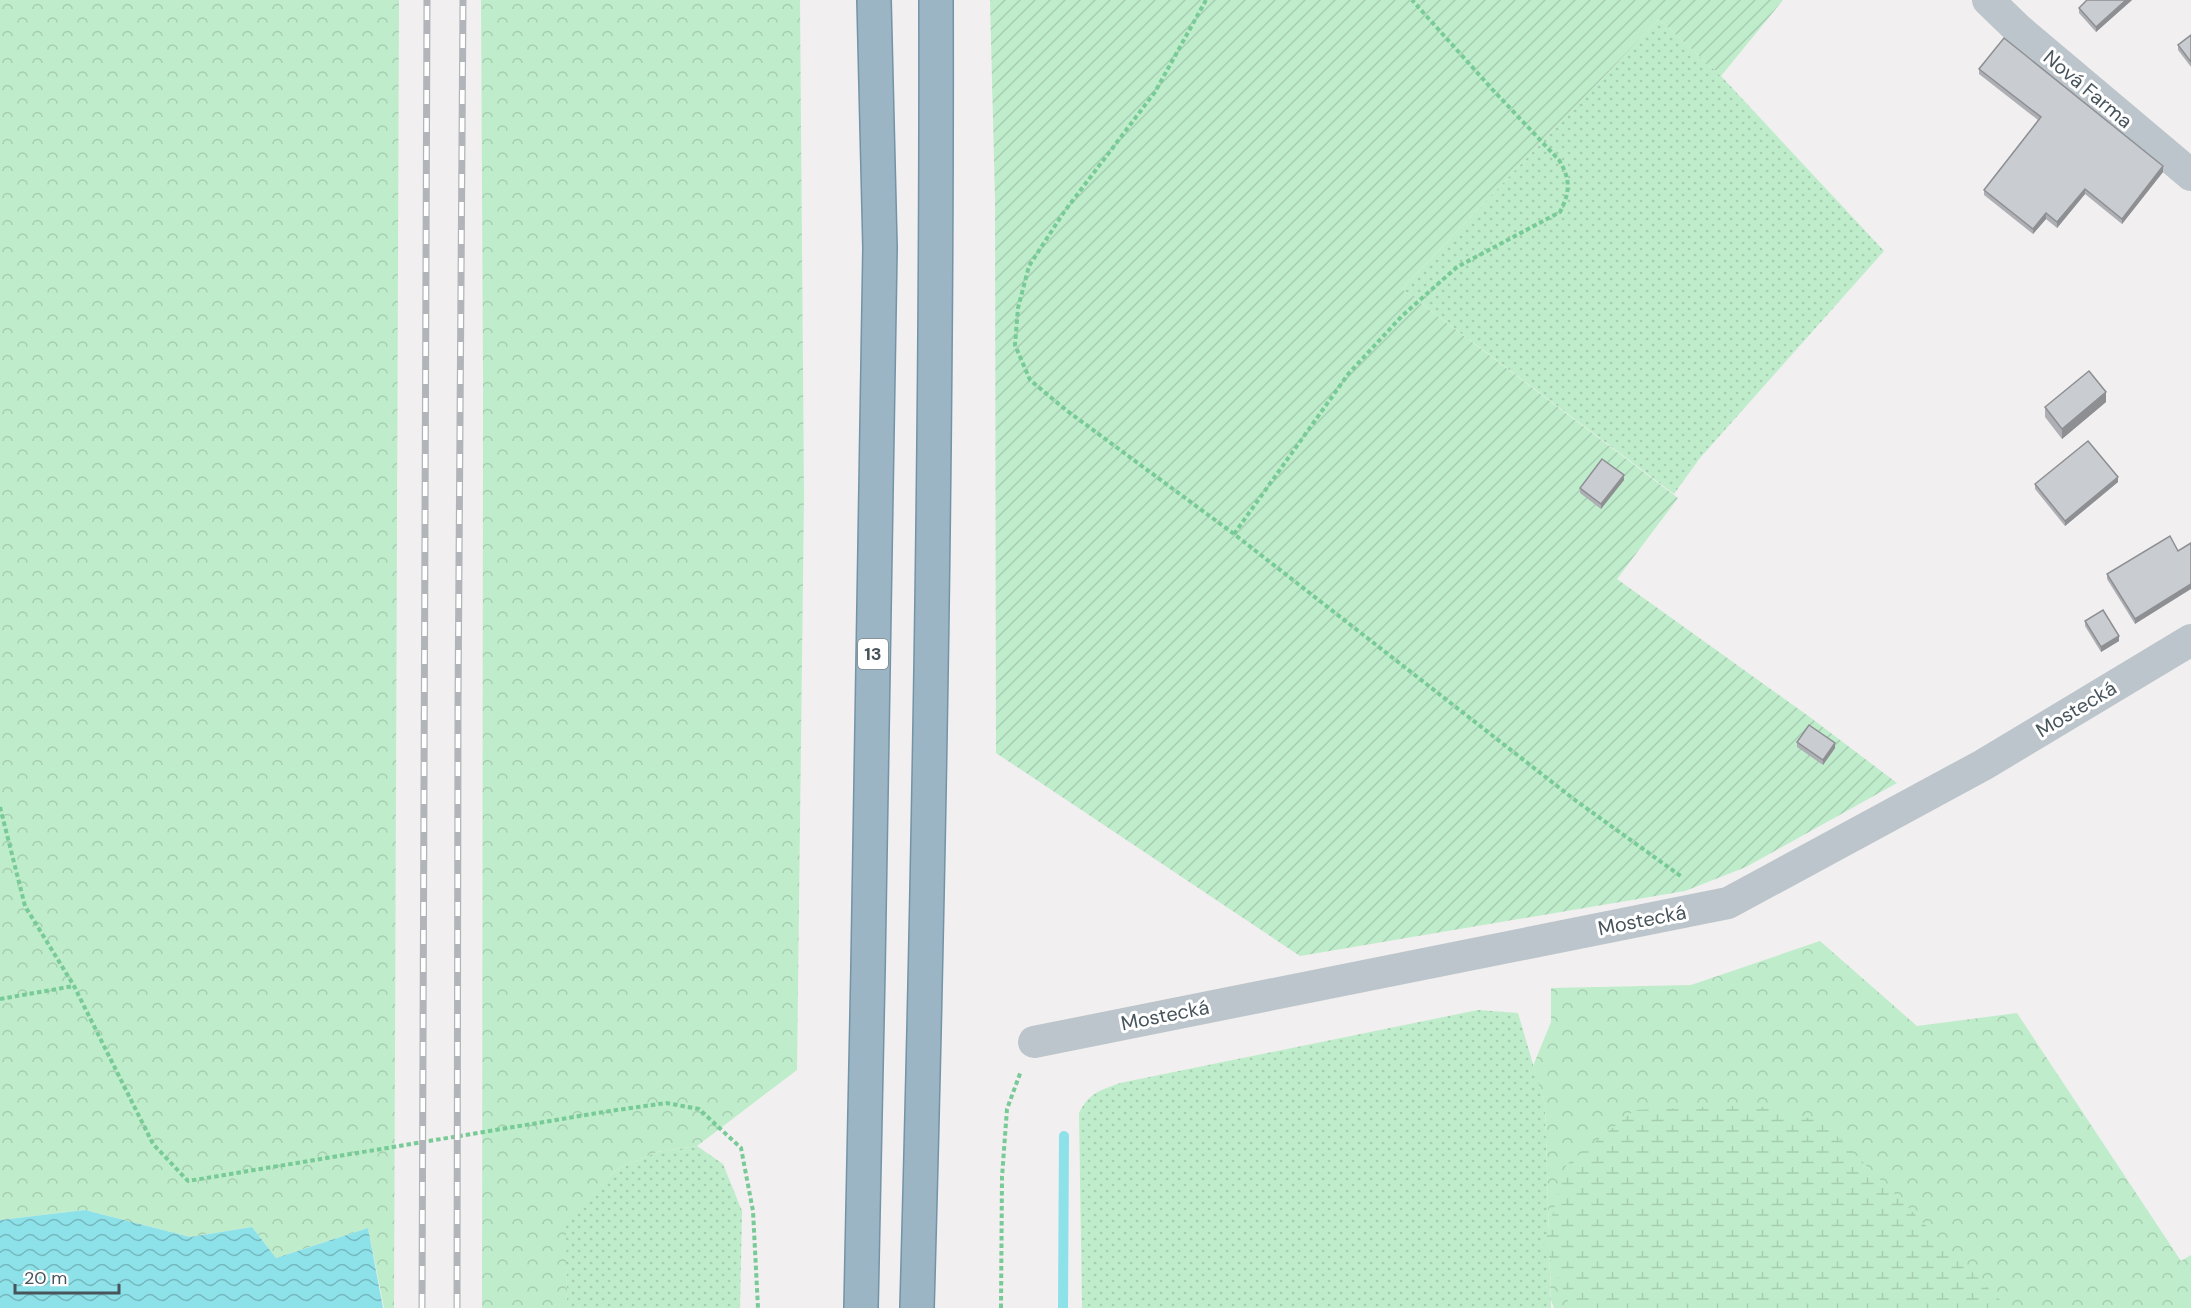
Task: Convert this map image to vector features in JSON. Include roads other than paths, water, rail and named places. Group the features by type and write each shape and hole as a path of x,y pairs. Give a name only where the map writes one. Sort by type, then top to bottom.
{"highway":[{"name":"13","path":"861,1308 880,248 874,0"},
{"path":"917,1308 927,911 936,251 936,0"}],"street":[{"name":"Nová Farma","path":"1988,0 2018,29 2191,175"},
{"name":"Mostecká","path":"1034,1042 1728,903 1983,765 2191,640"}],"water":[{"path":"85,1210 190,1237 252,1227 276,1258 368,1228 383,1308 0,1308 0,1220"}],"waterway":[{"path":"1063,1308 1064,1136"}],"railway":[{"path":"422,1308 427,0"},
{"path":"457,1308 463,0"}]}
